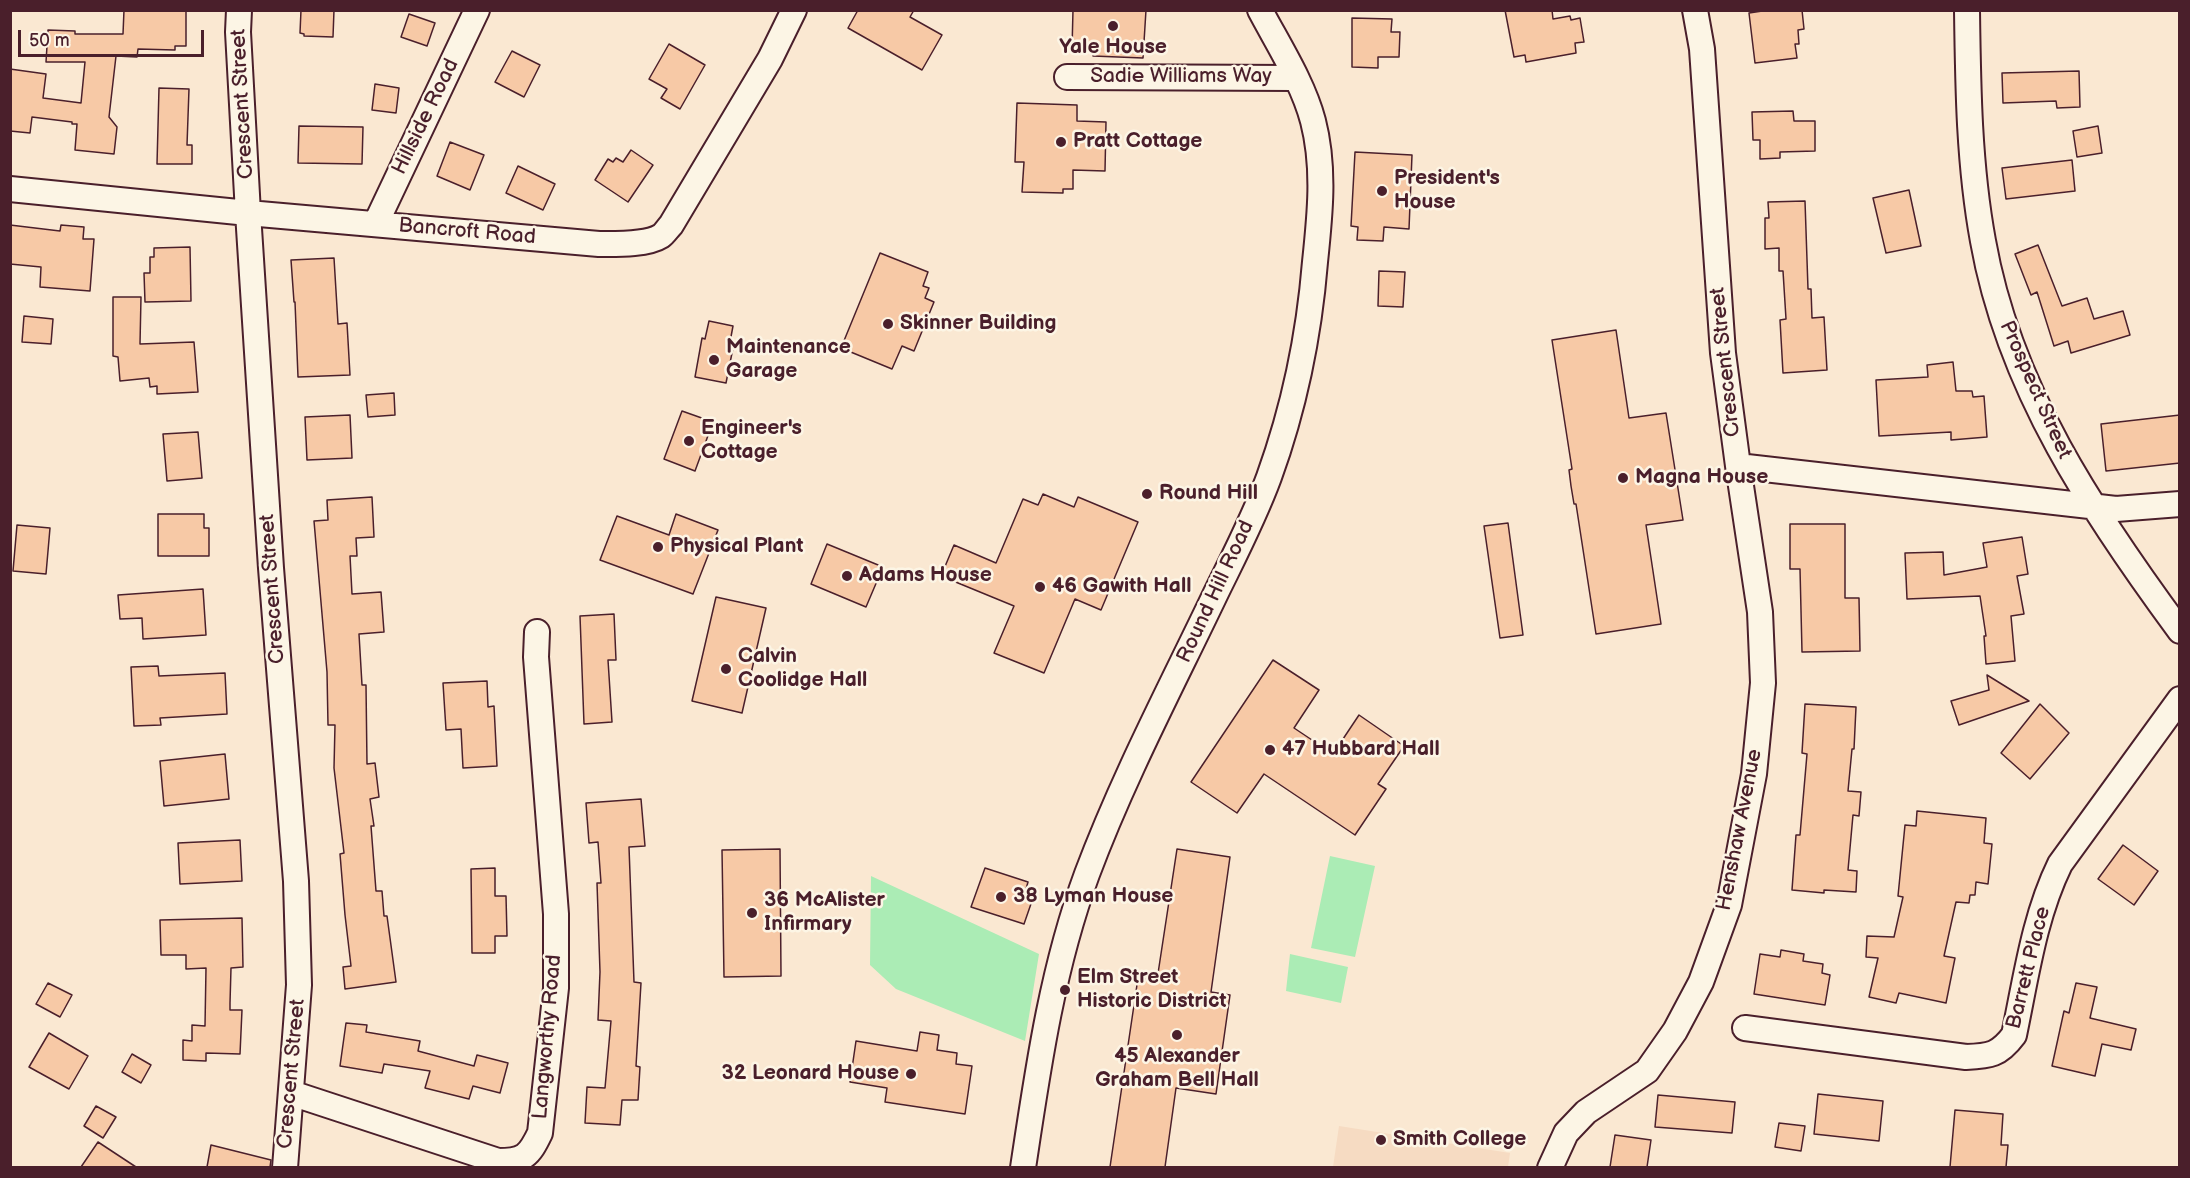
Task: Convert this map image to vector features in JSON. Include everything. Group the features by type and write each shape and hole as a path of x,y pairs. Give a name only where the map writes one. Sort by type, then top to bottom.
{"street":[{"name":"Crescent Street","path":"239,10 238,32 248,213 271,568 296,881 299,986 285,1167"},
{"name":"Hillside Road","path":"376,223 477,10"},
{"name":"Bancroft Road","path":"10,189 248,213 599,243 625,243 661,236 671,225 759,79 794,10"},
{"name":"Round Hill Road","path":"1023,1167 1039,1061 1061,953 1087,874 1116,802 1260,498 1277,454 1292,404 1311,304 1320,201 1320,172 1312,119 1295,78 1260,10"},
{"name":"Crescent Street","path":"1695,10 1702,49 1725,377 1738,466 2092,507 2116,509 2180,504"},
{"name":"Prospect Street","path":"1967,10 1973,167 1983,242 1998,306 2023,373 2046,425 2092,507 2124,556 2180,631"},
{"name":"Sadie Williams Way","path":"1066,77 1295,78"},
{"name":"Henshaw Avenue","path":"1550,1167 1566,1133 1586,1112 1647,1071 1675,1031 1701,982 1729,905 1754,774 1763,683 1760,612 1738,466"},
{"name":"Langworthy Road","path":"291,1093 498,1161 514,1161 532,1151 540,1133 556,988 556,914 536,657 537,632"},
{"name":"Barrett Place","path":"1745,1028 1966,1057 1989,1055 2005,1047 2014,1035 2036,929 2047,894 2060,864 2180,699"}],"shaded area":[{"name":"Smith College","path":"1339,1126 1510,1153 1508,1167 1333,1167"}],"green space":[{"path":"1330,856 1375,866 1355,957 1311,948"},
{"path":"871,876 1039,954 1025,1041 896,989 870,965"},
{"path":"1290,954 1348,967 1341,1003 1286,991"}],"building":[{"path":"124,10 186,10 186,46 175,46 175,50 138,49 137,57 116,56 109,117 117,127 114,154 75,150 77,124 72,124 72,122 32,117 30,133 10,131 10,69 46,74 43,98 81,103 85,62 46,62 48,30 75,31 75,34 123,34"},
{"path":"301,10 334,10 333,37 304,36 300,33"},
{"path":"858,10 914,10 910,17 942,35 922,70 848,28"},
{"name":"Yale House","path":"1073,10 1146,10 1143,58 1093,56 1093,50 1072,49"},
{"path":"1505,10 1552,10 1553,19 1570,16 1571,20 1580,18 1584,42 1575,43 1576,53 1526,62 1525,55 1514,57"},
{"path":"1769,10 1802,10 1804,29 1798,30 1799,44 1795,44 1797,58 1755,63 1749,13"},
{"path":"409,14 435,23 427,46 401,37"},
{"path":"1352,18 1392,19 1391,32 1400,32 1399,57 1378,57 1378,68 1352,67"},
{"path":"669,44 705,65 680,109 661,98 667,89 649,79"},
{"path":"512,51 540,65 524,97 495,82"},
{"path":"2079,71 2080,107 2057,108 2056,101 2003,103 2002,73"},
{"path":"375,84 399,88 396,113 372,110"},
{"path":"159,88 189,89 187,145 192,145 192,164 157,164"},
{"name":"Pratt Cottage","path":"1017,103 1077,105 1077,121 1106,122 1105,171 1073,170 1073,189 1063,189 1063,193 1022,192 1024,162 1015,162"},
{"path":"1793,111 1794,121 1815,121 1815,151 1780,152 1780,158 1760,159 1760,140 1753,140 1752,112"},
{"path":"299,126 363,127 362,164 298,163"},
{"path":"2098,126 2102,153 2077,157 2073,131"},
{"path":"450,142 484,155 470,190 437,176"},
{"path":"631,150 653,165 628,202 595,180 608,159 613,162 616,158 623,162"},
{"name":"President's House","path":"1355,152 1412,155 1409,229 1384,227 1383,241 1357,240 1358,227 1351,226"},
{"path":"2072,160 2075,191 2006,199 2002,168"},
{"path":"518,166 555,184 543,210 506,193"},
{"path":"1909,190 1921,246 1886,253 1873,198"},
{"path":"1805,201 1808,289 1811,289 1812,318 1824,317 1827,370 1783,373 1780,320 1786,319 1783,271 1779,271 1779,248 1765,249 1765,218 1769,218 1768,202"},
{"path":"10,225 60,231 61,225 84,227 83,239 94,239 90,291 40,287 41,267 10,264"},
{"path":"2038,245 2062,306 2087,298 2094,319 2123,311 2130,335 2071,353 2068,341 2054,346 2037,292 2031,295 2015,254"},
{"path":"190,247 191,301 145,302 144,273 150,273 150,257 154,257 154,248"},
{"name":"Skinner Building","path":"880,253 928,272 923,286 929,288 925,298 934,302 914,351 902,346 892,369 841,348"},
{"path":"334,258 338,324 347,323 350,375 298,377 291,260"},
{"path":"1379,271 1405,272 1403,307 1378,306"},
{"path":"113,297 141,297 140,344 194,342 198,392 157,394 157,386 150,387 149,378 120,381 118,357 113,356"},
{"path":"24,316 53,319 51,344 22,342"},
{"name":"Maintenance Garage","path":"709,321 733,326 730,342 734,343 726,383 695,377 702,338 705,339"},
{"name":"Magna House","path":"1616,330 1629,418 1666,413 1683,520 1646,525 1661,624 1596,634 1576,504 1574,504 1571,486 1569,470 1572,469 1552,340"},
{"path":"1953,362 1956,391 1972,391 1973,397 1984,396 1987,437 1951,440 1951,432 1879,436 1876,380 1928,377 1927,365"},
{"path":"394,393 395,415 368,417 366,395"},
{"name":"Engineer's Cottage","path":"682,411 713,422 695,471 664,459"},
{"path":"350,415 352,458 307,460 305,417"},
{"path":"2180,415 2180,463 2106,471 2101,424"},
{"path":"198,432 202,478 167,481 163,434"},
{"name":"46 Gawith Hall","path":"1043,494 1074,507 1078,497 1138,522 1101,610 1075,599 1044,673 994,653 1014,606 941,576 954,545 996,563 1023,499 1038,505"},
{"path":"372,497 374,537 356,538 357,556 350,556 352,594 381,592 384,632 359,634 362,685 366,685 367,764 375,763 379,797 370,799 374,826 371,826 376,891 382,891 384,916 387,916 396,982 345,989 343,967 351,966 340,854 344,853 334,768 335,725 328,725 327,672 314,521 328,520 327,500"},
{"path":"158,514 204,514 204,528 209,528 209,556 158,556"},
{"name":"Physical Plant","path":"676,514 718,530 693,594 600,560 617,516 669,535"},
{"path":"1508,523 1523,635 1500,638 1484,526"},
{"path":"1790,524 1845,524 1845,598 1859,598 1860,651 1802,652 1800,569 1790,569"},
{"path":"17,525 50,528 46,574 13,571"},
{"path":"2022,537 2028,574 2017,576 2024,614 2011,616 2015,661 1986,664 1984,636 1986,636 1980,596 1907,599 1905,553 1943,552 1944,575 1987,567 1983,543"},
{"name":"Adams House","path":"827,544 883,567 866,607 811,584"},
{"path":"203,589 206,635 143,639 142,618 120,619 118,595"},
{"name":"Calvin Coolidge Hall","path":"716,597 766,608 742,713 692,701"},
{"path":"614,614 616,660 608,660 612,722 584,724 580,616"},
{"name":"47 Hubbard Hall","path":"1273,660 1319,690 1294,728 1333,754 1359,715 1404,746 1378,784 1386,789 1355,835 1264,774 1237,813 1191,782"},
{"path":"158,666 159,676 225,673 227,714 160,718 161,725 134,726 131,667"},
{"path":"1987,675 2029,701 1959,725 1951,701 1989,690"},
{"path":"487,681 488,707 494,706 497,766 463,768 461,729 446,730 443,683"},
{"path":"1805,704 1856,707 1854,749 1852,749 1848,791 1861,792 1859,816 1853,815 1848,870 1857,871 1856,892 1824,890 1824,893 1792,890 1796,835 1800,835 1807,754 1802,753"},
{"path":"2040,704 2069,733 2030,779 2001,753"},
{"path":"225,754 229,799 164,806 160,761"},
{"path":"641,799 645,846 629,847 634,982 641,983 636,1066 640,1067 638,1100 622,1100 620,1125 585,1123 587,1087 605,1088 611,1021 598,1020 600,972 597,883 601,883 598,842 589,843 586,803"},
{"path":"1917,811 1986,818 1984,843 1992,844 1988,884 1976,882 1975,895 1970,895 1969,903 1956,902 1944,956 1955,958 1946,1003 1899,993 1896,1003 1869,997 1878,958 1866,957 1867,936 1894,937 1903,897 1898,896 1905,825 1916,826"},
{"path":"240,840 242,881 180,884 178,843"},
{"path":"2123,845 2158,871 2134,905 2098,879"},
{"name":"36 McAlister Infirmary","path":"780,849 781,976 724,977 722,850"},
{"name":"45 Alexander Graham Bell Hall","path":"1177,849 1230,857 1211,992 1230,995 1216,1094 1176,1088 1165,1167 1110,1167 1138,978 1157,980"},
{"path":"495,868 495,896 506,896 507,936 495,936 495,953 472,953 471,869"},
{"name":"38 Lyman House","path":"985,868 1028,882 1024,896 1033,898 1024,924 971,907"},
{"path":"242,918 243,967 231,968 230,1003 230,1010 242,1010 240,1054 206,1053 206,1061 183,1060 183,1040 192,1041 192,1025 205,1026 206,968 186,969 186,955 161,955 160,920"},
{"path":"1781,950 1804,954 1803,961 1823,964 1822,973 1830,975 1825,1005 1754,994 1760,954 1780,957"},
{"path":"48,983 72,995 60,1017 36,1004"},
{"path":"2076,983 2097,987 2090,1018 2136,1029 2131,1050 2102,1044 2095,1076 2052,1066 2064,1011 2069,1013"},
{"path":"346,1023 367,1025 366,1032 420,1041 418,1051 474,1066 477,1055 508,1063 500,1093 473,1086 469,1099 425,1088 430,1071 384,1064 382,1073 340,1066"},
{"name":"32 Leonard House","path":"920,1032 939,1035 937,1050 957,1053 956,1064 972,1066 965,1114 885,1102 887,1088 850,1082 856,1041 917,1051"},
{"path":"49,1033 88,1056 69,1089 29,1067"},
{"path":"132,1054 151,1065 141,1083 122,1072"},
{"path":"1818,1094 1883,1101 1879,1141 1814,1134"},
{"path":"1658,1095 1735,1102 1732,1133 1655,1127"},
{"path":"96,1106 116,1117 103,1138 84,1126"},
{"path":"1955,1110 2003,1114 2001,1145 2008,1145 2006,1167 1950,1167"},
{"path":"1779,1123 1805,1126 1801,1151 1775,1147"},
{"path":"1615,1135 1651,1140 1647,1167 1610,1167"},
{"path":"98,1142 136,1167 81,1167"},
{"path":"211,1145 271,1160 270,1167 207,1167"}],"place":[{"name":"Yale House","path":"1113,26"},
{"name":"Pratt Cottage","path":"1061,142"},
{"name":"President's House","path":"1382,191"},
{"name":"Skinner Building","path":"888,324"},
{"name":"Maintenance Garage","path":"714,360"},
{"name":"Engineer's Cottage","path":"689,441"},
{"name":"Magna House","path":"1623,478"},
{"name":"Round Hill","path":"1147,494"},
{"name":"Physical Plant","path":"658,547"},
{"name":"Adams House","path":"847,576"},
{"name":"46 Gawith Hall","path":"1040,587"},
{"name":"Calvin Coolidge Hall","path":"726,669"},
{"name":"47 Hubbard Hall","path":"1270,750"},
{"name":"38 Lyman House","path":"1001,897"},
{"name":"36 McAlister Infirmary","path":"752,913"},
{"name":"Elm Street Historic District","path":"1065,990"},
{"name":"45 Alexander Graham Bell Hall","path":"1177,1035"},
{"name":"32 Leonard House","path":"911,1074"},
{"name":"Smith College","path":"1381,1140"}]}
